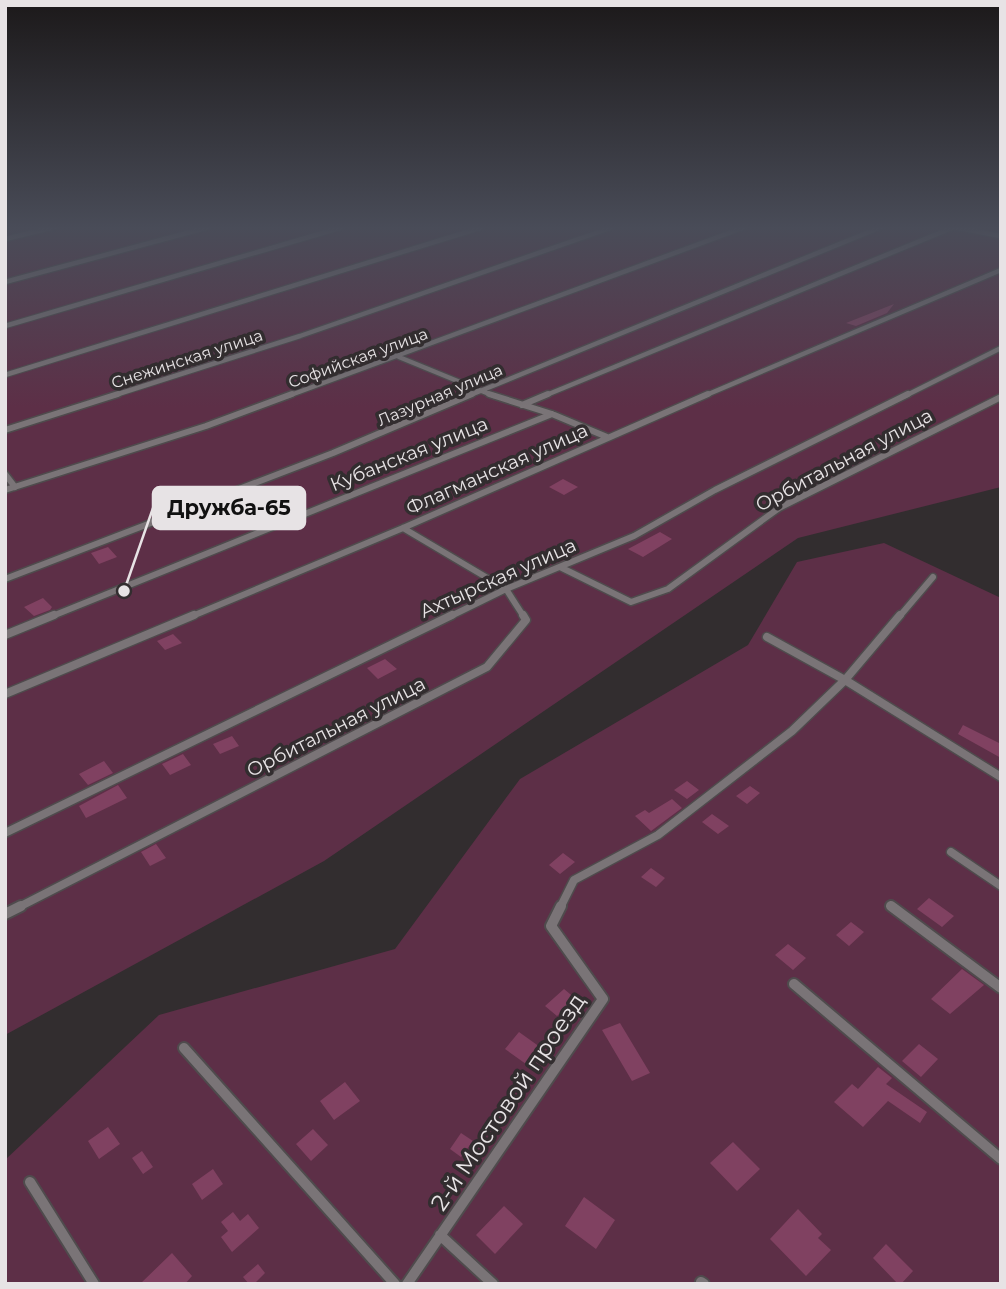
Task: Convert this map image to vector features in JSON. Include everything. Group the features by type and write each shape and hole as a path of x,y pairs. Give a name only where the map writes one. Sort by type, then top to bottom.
{"lane":[{"path":"5,326 138,287"},
{"path":"5,375 289,287"},
{"name":"Снежинская улица","path":"5,430 299,336 440,287"},
{"name":"Софийская улица","path":"5,490 206,426 584,287"},
{"name":"Лазурная улица","path":"5,579 216,500 733,287"},
{"path":"522,405 807,287"},
{"name":"Флагманская улица","path":"5,694 403,528 607,437 961,287"},
{"name":"Ахтырская улица","path":"5,833 506,589 634,536 715,490 1001,348"},
{"path":"398,357 607,437"},
{"name":"Орбитальная улица","path":"560,567 631,602 668,589 779,508 1001,397"},
{"name":"Кубанская улица","path":"5,635 552,414"},
{"path":"5,474 15,487"},
{"name":"Орбитальная улица","path":"5,914 487,667 526,620 506,589 403,528"},
{"name":"2-й Мостовой проезд","path":"407,1284 603,999 551,926 574,880 658,835 792,731 845,680 933,577"},
{"path":"767,637 845,680 1001,777"},
{"path":"951,852 1001,886"},
{"path":"891,906 1001,988"},
{"path":"794,984 1001,1159"},
{"path":"184,1048 395,1284"},
{"path":"30,1182 94,1284"},
{"path":"440,1235 493,1284"}],"shaded area":[{"path":"5,287 1001,287 1001,487 798,538 324,861 5,1035"},
{"path":"884,543 1001,598 1001,1284 5,1284 5,1160 159,1015 395,949 520,779 748,645 797,562"}],"building":[{"path":"894,304 887,313 856,326 846,323"},
{"path":"563,479 578,487 564,495 549,487"},
{"path":"660,532 672,539 643,557 628,549"},
{"path":"108,547 117,557 99,564 91,553"},
{"path":"43,598 52,607 50,610 34,616 24,607"},
{"path":"173,634 182,643 165,650 157,641"},
{"path":"385,659 397,669 378,679 367,668"},
{"path":"963,725 1001,744 1001,758 958,734"},
{"path":"232,736 239,746 220,754 213,744"},
{"path":"183,754 191,765 170,775 162,764"},
{"path":"104,761 113,773 88,785 79,774"},
{"path":"687,781 699,790 687,799 674,790"},
{"path":"118,785 127,798 86,818 79,806"},
{"path":"750,786 760,793 747,804 736,796"},
{"path":"672,799 682,808 651,831 635,816 645,810 649,813"},
{"path":"712,814 729,826 718,834 702,822"},
{"path":"156,844 166,858 150,866 141,852"},
{"path":"563,853 575,862 560,874 549,865"},
{"path":"651,868 665,878 656,887 641,877"},
{"path":"929,898 954,916 942,927 917,909"},
{"path":"851,922 864,932 849,946 836,935"},
{"path":"788,944 806,958 793,970 775,955"},
{"path":"962,969 984,985 950,1014 931,999"},
{"path":"564,989 576,999 557,1016 545,1006"},
{"path":"620,1023 650,1073 632,1081 602,1030"},
{"path":"519,1032 547,1052 533,1069 505,1049"},
{"path":"919,1044 938,1059 921,1077 902,1061"},
{"path":"878,1067 892,1078 886,1084 927,1112 920,1123 888,1101 863,1127 834,1102 852,1084 858,1089"},
{"path":"345,1082 360,1101 334,1120 320,1101"},
{"path":"108,1127 120,1144 99,1159 88,1141"},
{"path":"313,1129 328,1145 311,1161 296,1144"},
{"path":"461,1133 473,1141 461,1157 450,1149"},
{"path":"733,1142 760,1169 737,1191 710,1163"},
{"path":"142,1151 153,1167 143,1174 132,1158"},
{"path":"213,1169 223,1184 202,1200 192,1184"},
{"path":"584,1197 615,1220 596,1249 565,1226"},
{"path":"504,1206 523,1224 495,1254 476,1235"},
{"path":"798,1209 822,1234 818,1238 831,1250 806,1276 770,1239"},
{"path":"233,1212 240,1221 248,1214 259,1228 232,1252 221,1237 228,1231 221,1222"},
{"path":"886,1244 913,1271 901,1284 873,1258"},
{"path":"172,1253 192,1276 185,1284 140,1284"},
{"path":"258,1264 265,1273 254,1284 249,1284 243,1277"}],"place":[{"name":"Дружба-65","path":"124,591"}]}
